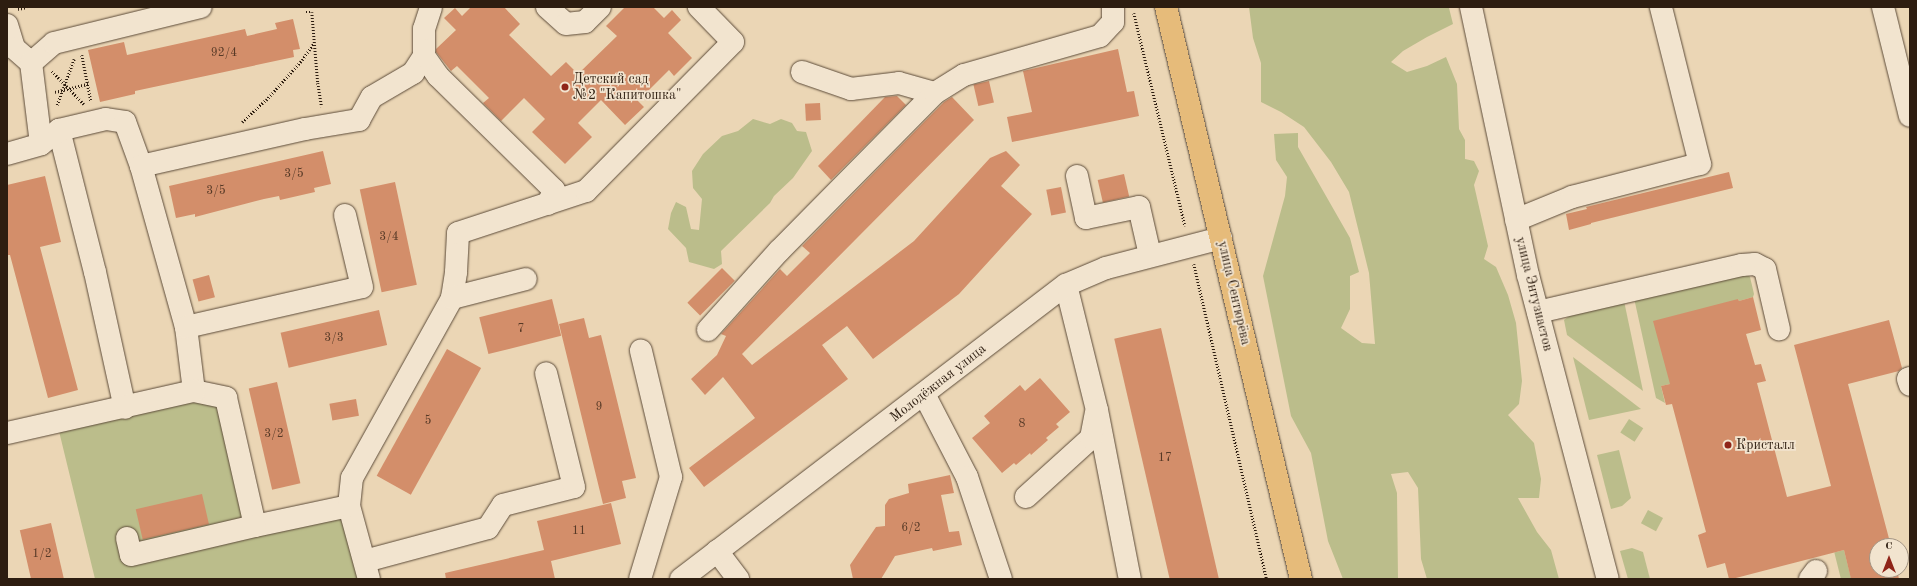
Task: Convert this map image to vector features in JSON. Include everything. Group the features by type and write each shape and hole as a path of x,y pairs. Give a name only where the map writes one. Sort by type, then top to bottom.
{"main road":[{"name":"улица Сентюрёва","path":"1166,7 1301,579"}],"street":[{"path":"34,60 54,43 79,41 201,7"},
{"path":"141,166 305,128 359,120 372,97 413,73 424,56 424,29 431,7"},
{"path":"547,7 566,24 585,22 600,7"},
{"path":"546,373 574,487 503,505 488,528 367,570 349,506 352,478 452,298 456,272 458,233 586,191 733,42 699,7"},
{"path":"708,330 779,251 935,93 964,75 1100,36 1112,22 1113,7"},
{"name":"улица Энтузиастов","path":"1471,7 1516,220 1538,312 1608,579"},
{"path":"1516,220 1572,197 1700,164 1661,7"},
{"path":"1883,7 1910,116"},
{"path":"7,25 14,48 34,60"},
{"path":"424,56 438,76 554,190 548,204"},
{"path":"34,60 35,97 41,144"},
{"path":"802,72 851,89 899,83 935,93"},
{"path":"57,120 95,118 125,122 141,166 186,327 194,392"},
{"path":"7,154 41,144 57,120"},
{"path":"57,120 95,272 124,408"},
{"path":"1077,176 1086,218 1139,207 1150,255"},
{"path":"186,327 362,287 345,215"},
{"name":"Молодёжная улица","path":"681,579 1066,284 1106,268 1150,255 1221,238"},
{"path":"1538,312 1742,265 1755,264 1765,269 1779,329"},
{"path":"452,298 526,279"},
{"path":"1066,284 1097,410 1130,579"},
{"path":"640,579 671,477 642,351"},
{"path":"1910,378 1908,378 1910,385"},
{"path":"7,433 194,392 226,398 256,526"},
{"path":"924,394 967,477 1000,579"},
{"path":"1026,497 1091,438 1097,410"},
{"path":"127,538 132,555 349,506"},
{"path":"717,552 738,579"}],"path":[{"path":"306,12 312,12 322,110"},
{"path":"57,120 64,84 79,41"},
{"path":"79,41 95,118"},
{"path":"238,125 266,100 302,60 314,43"},
{"path":"34,60 69,88 95,118"},
{"path":"35,97 88,84"},
{"path":"1240,467 1268,579"}],"green space":[{"path":"1249,7 1449,8 1453,24 1403,51 1391,62 1407,72 1427,66 1446,57 1457,84 1459,129 1465,140 1465,159 1474,161 1479,171 1474,185 1488,246 1484,259 1496,267 1508,295 1516,323 1522,381 1519,404 1508,415 1534,443 1541,479 1539,498 1518,498 1537,532 1551,550 1559,579 1427,579 1421,559 1418,488 1408,472 1391,474 1397,493 1398,579 1343,579 1328,541 1311,453 1291,416 1263,276 1285,196 1287,177 1276,160 1274,134 1298,133 1298,147 1350,238 1359,272 1350,276 1350,309 1341,328 1362,343 1375,344 1369,273 1349,192 1331,162 1304,127 1281,112 1261,102 1261,63 1253,38"},
{"path":"753,119 770,124 781,119 792,123 797,131 806,132 812,151 793,178 721,251 722,264 714,269 689,262 686,248 668,229 671,213 676,202 686,207 691,229 699,230 702,199 693,188 692,171 703,154 722,136 738,131"},
{"path":"1747,273 1750,277 1754,294 1753,297 1739,301 1738,299 1670,384 1661,386 1665,403 1656,398 1634,298"},
{"path":"1624,301 1643,391 1567,335 1564,320 1572,314"},
{"path":"1573,357 1641,409 1589,420"},
{"path":"226,398 255,526 349,506 369,579 95,579 57,423 125,408"},
{"path":"1629,419 1643,428 1635,442 1620,432"},
{"path":"1619,450 1631,498 1622,506 1611,509 1597,455"},
{"path":"1648,510 1663,518 1656,531 1641,523"},
{"path":"1632,548 1643,552 1650,579 1628,579 1620,551"},
{"path":"1844,550 1851,579 1841,579 1834,552"}],"building":[{"name":"Детский сад №2 \"Капитошка\"","path":"471,7 504,7 520,24 509,35 551,76 566,62 578,74 617,36 606,26 625,7 653,7 664,18 672,10 681,20 668,33 692,58 674,76 669,70 638,101 644,107 625,125 601,100 578,123 592,137 565,164 532,132 545,119 524,98 501,121 483,103 489,98 457,66 451,71 436,52 436,49 456,30 444,18 455,8 462,16"},
{"path":"293,19 300,49 293,50 294,57 135,91 135,94 100,102 88,50 124,42 127,55 245,29 247,36 277,29 275,23"},
{"path":"1118,49 1127,92 1134,91 1139,116 1012,142 1007,117 1032,112 1023,71"},
{"path":"989,81 994,102 978,106 973,85"},
{"path":"897,96 906,105 831,180 818,166 885,97"},
{"path":"952,97 974,120 742,354 752,365 914,241 990,158 1006,151 1020,165 1001,186 1032,214 959,294 873,359 847,326 822,345 848,379 704,487 689,468 755,418 723,377 705,395 691,379 717,355 726,336 721,334 780,269 787,276 810,253 802,246 944,102"},
{"path":"820,103 821,120 806,121 805,104"},
{"path":"323,151 331,184 314,188 315,192 280,200 279,196 195,217 195,214 176,218 169,186"},
{"path":"1729,172 1733,188 1591,223 1569,230 1566,214 1587,209 1586,207"},
{"path":"1124,174 1129,196 1103,202 1098,180"},
{"path":"45,176 61,242 40,247 78,390 48,398 10,255 7,255 7,185"},
{"path":"395,182 417,285 382,292 360,189"},
{"path":"1061,187 1066,213 1051,215 1046,190"},
{"path":"722,268 735,281 700,315 687,303"},
{"path":"209,275 215,297 199,302 193,279"},
{"name":"Кристалл","path":"1753,297 1761,330 1746,334 1755,365 1761,364 1766,381 1757,383 1787,497 1831,486 1794,345 1889,320 1902,368 1899,371 1848,384 1889,538 1869,538 1869,578 1899,579 1851,579 1844,550 1732,579 1729,579 1725,563 1707,568 1698,535 1706,532 1672,404 1666,405 1661,386 1670,384 1653,321 1738,299 1739,301"},
{"path":"552,299 561,336 488,354 479,317"},
{"path":"379,310 387,345 289,368 281,333"},
{"path":"584,318 589,338 601,335 636,478 622,481 626,498 603,504 559,324"},
{"path":"1161,328 1219,578 1170,579 1114,339"},
{"path":"447,349 481,368 411,495 377,476"},
{"path":"1040,378 1070,412 1056,424 1059,427 1046,438 1048,440 1031,455 1030,453 1016,465 1014,463 1002,473 972,438 990,423 984,416 1020,385 1025,391"},
{"path":"277,382 300,483 272,490 249,389"},
{"path":"356,399 359,416 332,420 329,404"},
{"path":"950,475 954,493 941,495 949,532 959,531 962,545 933,551 932,548 895,556 881,579 853,579 850,565 876,527 885,526 885,505 889,499 909,493 908,484"},
{"path":"202,494 209,524 143,540 136,509"},
{"path":"611,503 621,544 551,561 555,579 446,579 445,573 544,550 537,521"},
{"path":"51,523 64,579 31,579 20,530"}],"place":[{"name":"Детский сад №2 \"Капитошка\"","path":"565,87"},
{"name":"Кристалл","path":"1728,445"}]}
